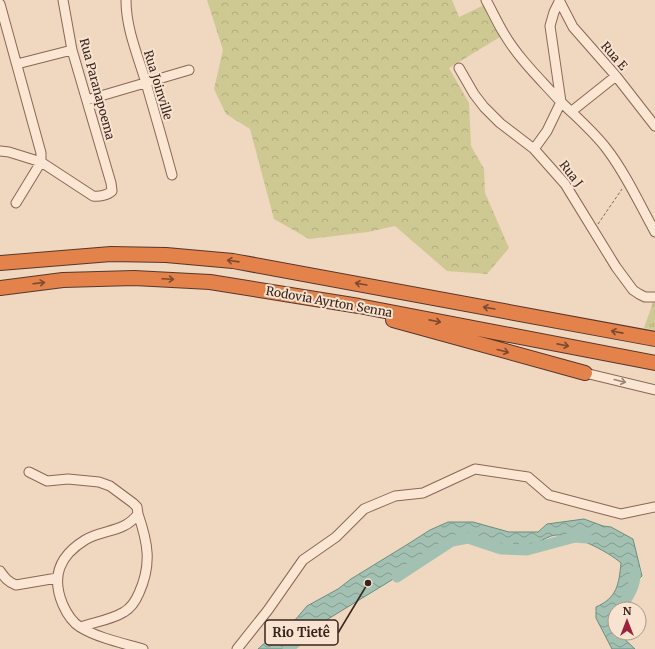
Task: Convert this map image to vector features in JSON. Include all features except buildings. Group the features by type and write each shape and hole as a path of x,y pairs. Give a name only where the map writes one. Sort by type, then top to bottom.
{"highway":[{"name":"Rodovia Ayrton Senna","path":"0,263 111,254 166,255 233,261 655,339"},
{"name":"Rodovia Ayrton Senna","path":"0,288 63,280 134,278 210,282 359,306 655,363"},
{"path":"359,306 400,323 585,373"}],"street":[{"name":"Rua Paranapoema","path":"41,162 93,196 98,197 110,193 112,188 111,183 72,50 63,0"},
{"path":"65,10 70,0"},
{"name":"Rua Joinville","path":"126,0 128,21 134,46 172,175"},
{"path":"486,0 503,33 511,44 561,102 591,130 607,149 616,162 655,232"},
{"path":"534,149 547,131 561,102 550,26 559,1"},
{"name":"Rua E","path":"559,1 573,27 616,76 655,126"},
{"path":"0,4 41,153 41,162 16,203"},
{"path":"0,38 6,29"},
{"path":"16,64 72,50"},
{"name":"Rua J","path":"459,68 474,94 484,107 534,149 565,184 616,267 633,290 645,296 655,297"},
{"path":"87,100 190,70"},
{"path":"572,111 616,76"},
{"path":"0,151 9,152 41,162"},
{"path":"585,373 655,390"},
{"path":"237,649 268,610 303,560 336,536 364,509 395,496 423,492 475,469 528,477 550,496 621,514 655,507"},
{"path":"29,472 47,481 68,479 98,482 110,486 137,507 146,536 148,559 143,583 135,602 125,612 110,619 80,627"},
{"path":"138,514 131,523 96,535 76,547 66,555 57,578 62,601 67,613 75,623 93,634 143,649"},
{"path":"0,571 5,579 10,583 16,584 57,578"}],"path":[{"path":"593,231 627,182"}],"green space":[{"path":"207,0 452,0 459,17 484,5 500,37 449,68 469,103 471,146 484,169 485,193 509,248 487,274 447,271 395,226 368,232 309,239 274,219 250,129 226,114 214,89 223,50"},
{"path":"653,302 655,303 655,330 644,328"}],"water":[{"path":"584,519 603,526 611,527 633,539 642,576 628,590 622,601 607,601 607,639 596,618 596,607 613,595 616,590 621,563 615,558 588,543 567,536 551,536 523,548 507,551 486,545 472,536 444,543 432,550 408,570 297,638 286,649 258,649 277,632 296,619 307,606 338,589 351,579 430,530 448,522 473,522 509,532 538,532 547,524"},
{"path":"608,641 626,641 635,649 612,649"}],"waterway":[{"path":"397,577 452,541 468,538 501,549 527,550 575,537 587,538"},
{"path":"626,601 633,586 635,571"},
{"path":"288,649 318,623"}],"place":[{"name":"Rio Tietê","path":"368,583"}]}
